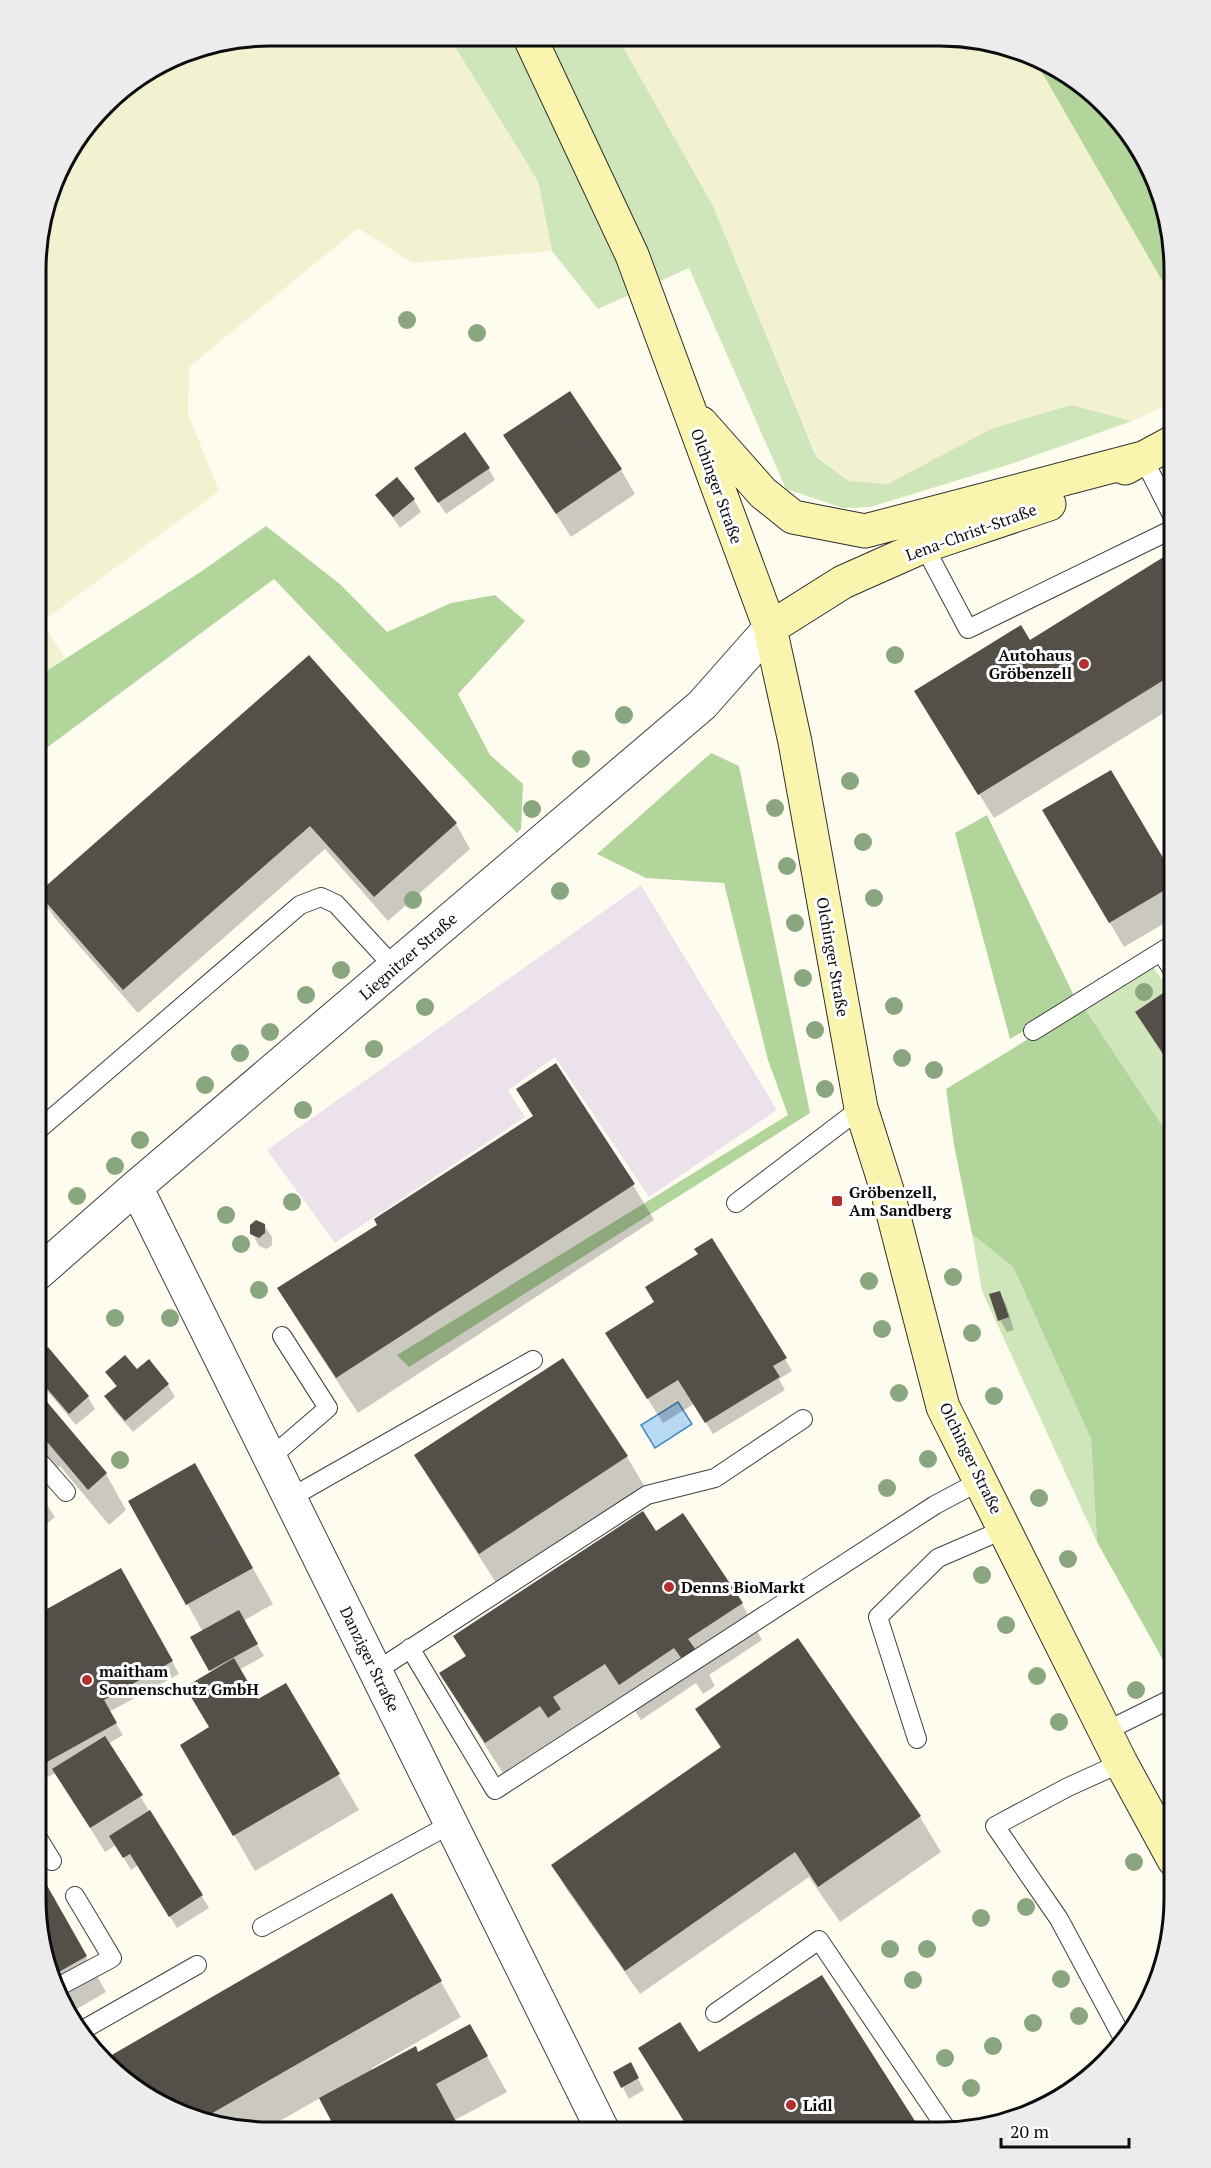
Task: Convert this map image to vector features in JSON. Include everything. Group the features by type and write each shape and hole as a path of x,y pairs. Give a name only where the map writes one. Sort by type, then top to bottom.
{"main road":[{"name":"Olchinger Straße","path":"534,47 633,255 770,628 795,742 861,1108 887,1190 943,1407 1121,1763 1164,1842"},
{"path":"689,409 763,493 793,517 865,531 1143,458"},
{"name":"Lena-Christ-Straße","path":"770,628 843,582 924,546 1076,495 1164,447"}],"street":[{"name":"Liegnitzer Straße","path":"46,1266 702,705 770,628"},
{"name":"Danziger Straße","path":"136,1187 599,2122"}],"lane":[{"path":"1143,458 1164,499"},
{"path":"924,546 968,629 1164,533"},
{"path":"46,1123 300,905 321,897 336,904 394,967"},
{"path":"1033,1031 1164,949"},
{"path":"736,1203 861,1108"},
{"path":"270,1458 328,1408 282,1336"},
{"path":"290,1498 533,1360"},
{"path":"376,1671 647,1495 715,1478 803,1419"},
{"path":"46,1470 66,1492"},
{"path":"410,1648 495,1790 935,1505 980,1481"},
{"path":"917,1739 878,1617 938,1558 1005,1529"},
{"path":"1106,1731 1164,1702"},
{"path":"1120,2032 1059,1919 995,1826 1068,1787 1121,1763"},
{"path":"262,1927 451,1824"},
{"path":"46,1851 52,1861"},
{"path":"64,1984 112,1958 75,1896"},
{"path":"715,2013 819,1940 942,2122"},
{"path":"88,2027 197,1965"}],"shaded area":[{"path":"641,885 777,1110 649,1197 555,1057 508,1090 525,1117 335,1243 267,1150"}],"green space":[{"path":"255,47 455,47 538,181 552,251 412,263 358,228 189,367 188,414 219,491 46,619 46,270 48,241 54,212 76,158 102,123 123,102 158,76 198,58"},
{"path":"455,47 623,47 713,206 817,458 849,481 888,484 991,429 1071,405 1132,421 1011,464 870,507 843,508 786,489 689,268 598,309 552,251 538,181"},
{"path":"623,47 956,47 1013,58 1040,70 1164,282 1164,406 1132,421 1071,405 888,484 849,481 818,458 713,206"},
{"path":"1040,70 1065,84 1099,112 1135,158 1157,212 1163,241 1164,284"},
{"path":"266,526 341,585 387,632 451,603 495,595 525,621 458,694 490,755 523,784 521,829 517,833 274,579 46,748 46,671 199,573"},
{"path":"46,628 65,658 46,671"},
{"path":"711,753 739,766 810,1113 409,1367 397,1355 788,1115 768,1060 724,883 646,878 597,854"},
{"path":"987,815 1076,1000 1010,1039 955,833"},
{"path":"1150,963 1164,982 1164,992 1135,1012 1164,1056 1164,1128 1083,1006"},
{"path":"1083,1006 1164,1128 1164,1662 1097,1542 1091,1439 1013,1267 972,1234 954,1145 946,1089"},
{"path":"972,1234 1013,1267 1091,1439 1097,1542 982,1291"}],"water":[{"path":"678,1402 692,1424 655,1448 641,1425"}],"building":[{"path":"570,391 622,469 556,514 503,435"},
{"path":"465,432 490,468 438,503 414,468"},
{"path":"397,477 415,499 393,517 375,495"},
{"path":"1164,557 1164,680 978,795 914,691 1021,625 1030,640"},
{"path":"309,655 457,823 374,897 310,826 123,990 46,902 46,886"},
{"path":"1111,770 1164,859 1164,890 1109,923 1042,810"},
{"path":"1164,992 1164,1056 1135,1012"},
{"path":"556,1063 635,1184 336,1378 277,1288 377,1225 374,1219 533,1116 516,1089"},
{"path":"256,1220 265,1224 265,1233 259,1238 250,1234 250,1225"},
{"path":"712,1238 787,1358 773,1366 780,1377 705,1423 678,1380 647,1399 605,1333 654,1302 645,1287 698,1254 694,1249"},
{"path":"1000,1291 1009,1317 998,1321 989,1294"},
{"path":"48,1347 89,1396 69,1414 46,1387 46,1349"},
{"path":"125,1355 137,1369 149,1359 169,1384 125,1421 104,1396 117,1386 105,1372"},
{"path":"563,1358 628,1456 479,1554 414,1455"},
{"path":"46,1401 107,1473 88,1490 46,1440"},
{"path":"195,1463 253,1568 186,1605 128,1501"},
{"path":"643,1511 656,1531 683,1513 743,1603 688,1639 696,1650 682,1659 674,1648 619,1685 605,1664 553,1697 561,1709 548,1718 540,1706 485,1743 439,1673 466,1656 453,1636"},
{"name":"maitham Sonnenschutz GmbH","path":"121,1568 173,1661 104,1700 117,1723 46,1762 46,1609"},
{"path":"239,1610 258,1644 209,1671 190,1637"},
{"path":"798,1638 921,1816 818,1887 795,1852 625,1971 551,1865 721,1747 695,1709"},
{"path":"234,1658 258,1699 286,1683 340,1774 233,1836 180,1745 209,1727 185,1687"},
{"path":"105,1736 143,1795 90,1828 52,1769"},
{"path":"150,1810 203,1895 169,1917 130,1854 123,1858 109,1836"},
{"path":"46,1884 87,1956 59,1972 48,1927"},
{"path":"392,1893 442,1981 211,2114 158,2092 111,2055"},
{"path":"822,1975 916,2122 684,2122 638,2048 680,2022 699,2052"},
{"path":"470,2024 488,2056 436,2084 456,2122 332,2122 319,2098 416,2046 418,2052"},
{"path":"631,2062 639,2078 621,2088 613,2072"}],"place":[{"name":"Autohaus Gröbenzell","path":"1084,664"},
{"name":"Gröbenzell, Am Sandberg","path":"837,1201"},
{"name":"Denns BioMarkt","path":"669,1587"},
{"name":"maitham Sonnenschutz GmbH","path":"87,1680"},
{"name":"Lidl","path":"791,2105"}]}
